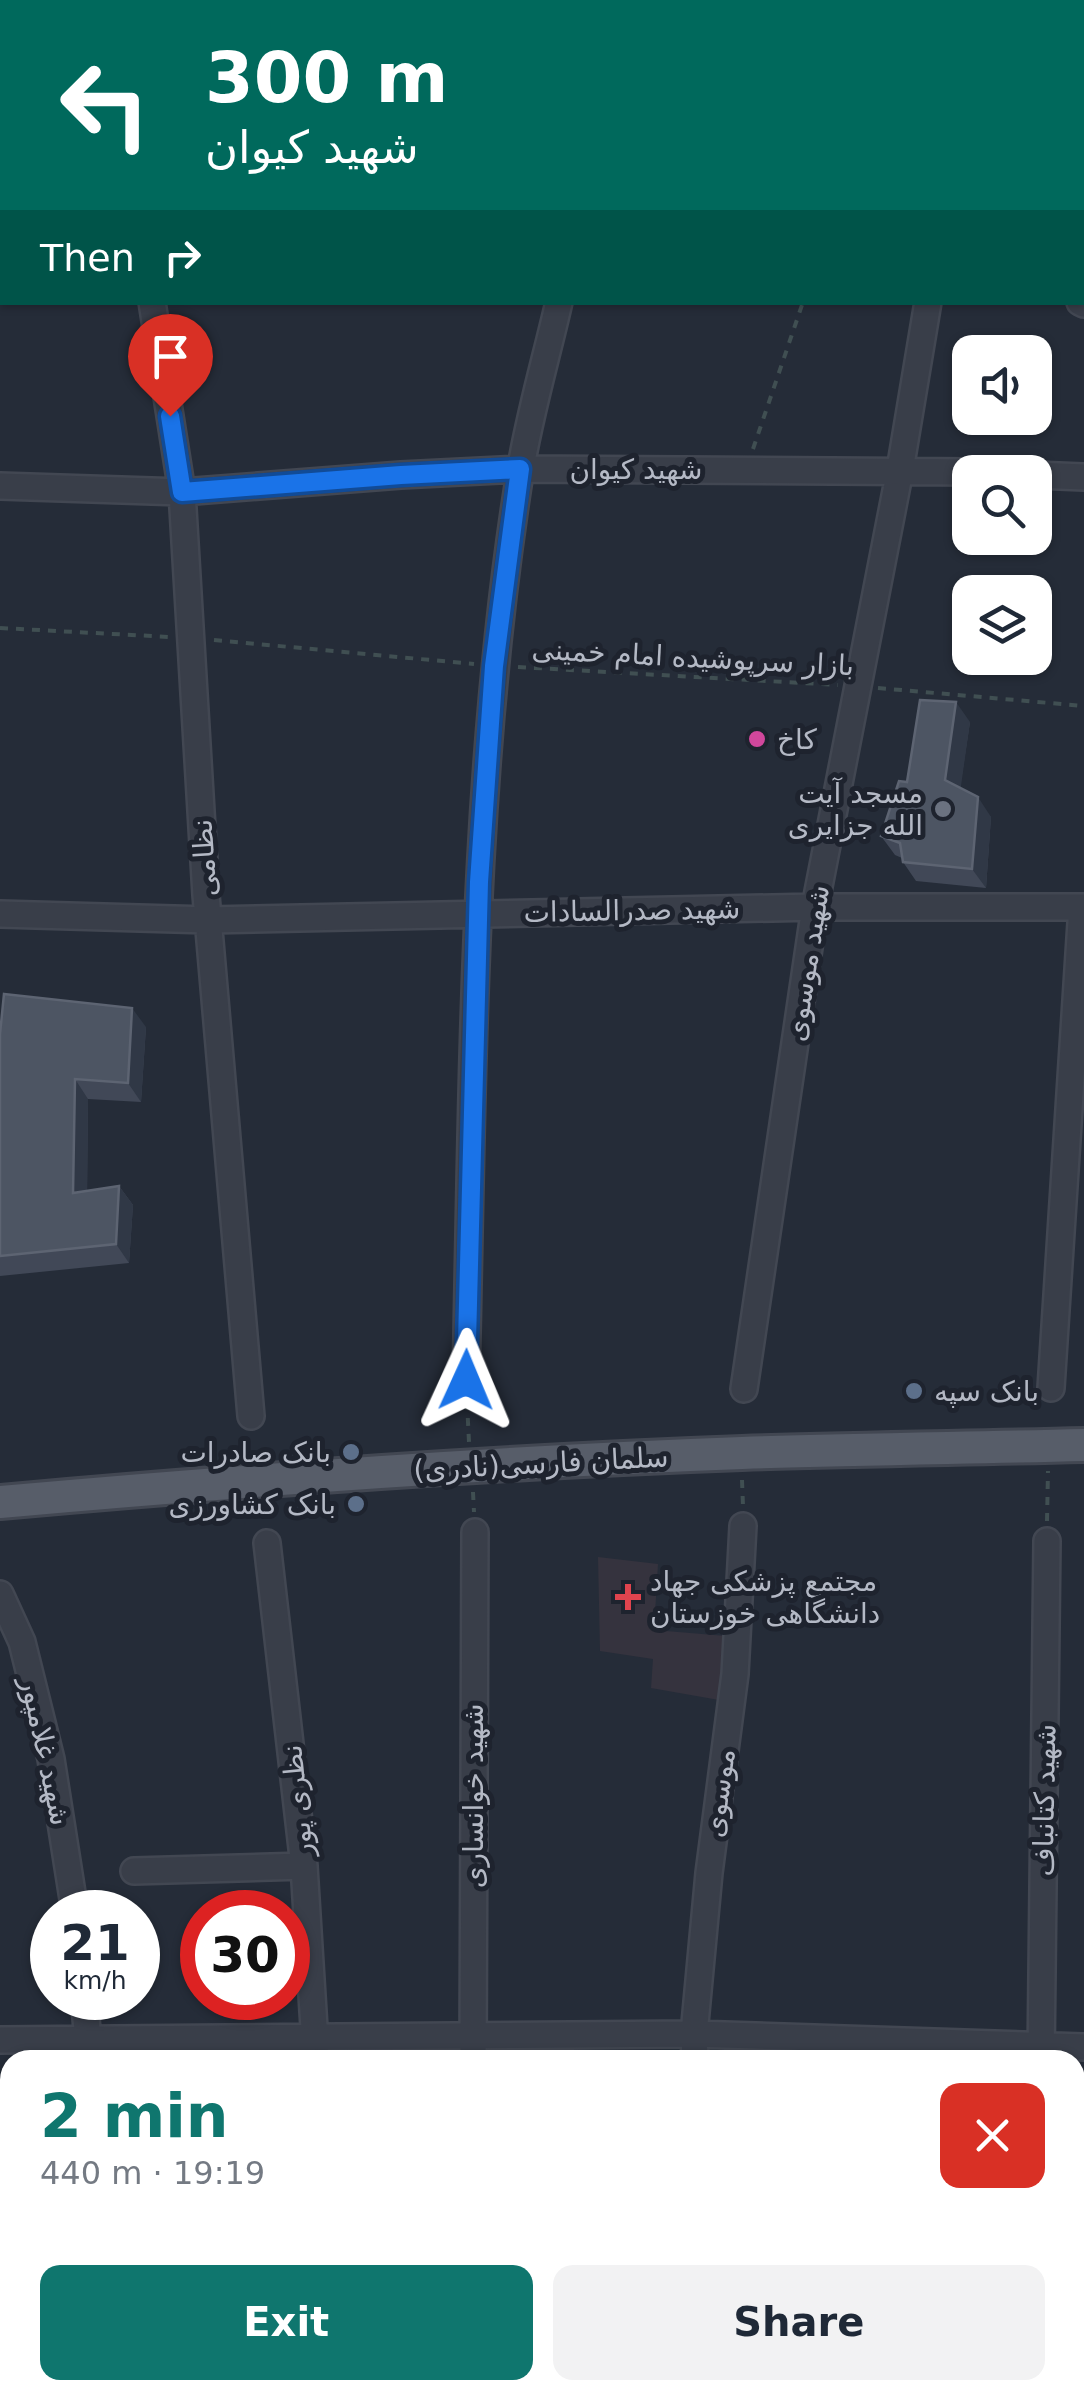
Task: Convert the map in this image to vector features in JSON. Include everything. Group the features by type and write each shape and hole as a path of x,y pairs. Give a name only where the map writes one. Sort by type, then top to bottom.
{"main road":[{"name":"سلمان فارسی(نادری)","path":"0,1502 255,1479 451,1468 742,1453 1084,1445"}],"street":[{"name":"نظامی","path":"152,305 182,492 208,920 251,1416"},
{"path":"466,1380 477,912 494,666 520,469 558,305"},
{"name":"شهید موسوی","path":"744,1389 815,907 900,470 928,305"},
{"name":"شهید کیوان","path":"0,486 182,492 520,469 952,471"},
{"path":"1052,476 1084,477"},
{"path":"1051,1388 1083,907"},
{"name":"شهید صدرالسادات","path":"0,914 208,920 477,912 1083,907"},
{"name":"موسوی","path":"694,2047 708,1873 735,1674 743,1526"},
{"name":"شهید خوانساری","path":"472,2048 475,1532"},
{"name":"شهید کتانباف","path":"1041,2050 1047,1541"},
{"name":"نظری پور","path":"268,1543 304,1866 315,2048"},
{"name":"شهید غلامپور","path":"2,1597 22,1642 51,1759 72,1890"},
{"path":"134,1871 304,1866"},
{"path":"86,2020 90,2050"},
{"path":"0,2040 82,2050"},
{"path":"165,2050 843,2050"}],"path":[{"path":"746,470 802,305"},
{"name":"بازار سرپوشیده امام خمینی","path":"0,628 192,638 494,666 858,686 1084,706"}],"shaded area":[{"name":"مجتمع پزشکی جهاد دانشگاهی خوزستان","path":"598,1557 658,1564 654,1630 726,1636 719,1700 651,1688 653,1659 600,1651"}],"building":[{"name":"مسجد آیت الله جزایری","path":"920,700 956,702 945,780 978,797 972,869 903,862 900,843 881,836 899,781 907,782"},
{"path":"4,994 132,1008 128,1083 75,1079 73,1193 119,1186 116,1244 0,1256 0,1034"}],"place":[{"name":"کاخ","path":"757,739"},
{"name":"مسجد آیت الله جزایری","path":"943,809"},
{"name":"بانک سپه","path":"914,1391"},
{"name":"بانک صادرات","path":"351,1452"},
{"name":"بانک کشاورزی","path":"356,1504"},
{"name":"مجتمع پزشکی جهاد دانشگاهی خوزستان","path":"628,1597"}],"route":[{"path":"170,416 182,492 520,469 494,666 477,912 466,1380"}]}
